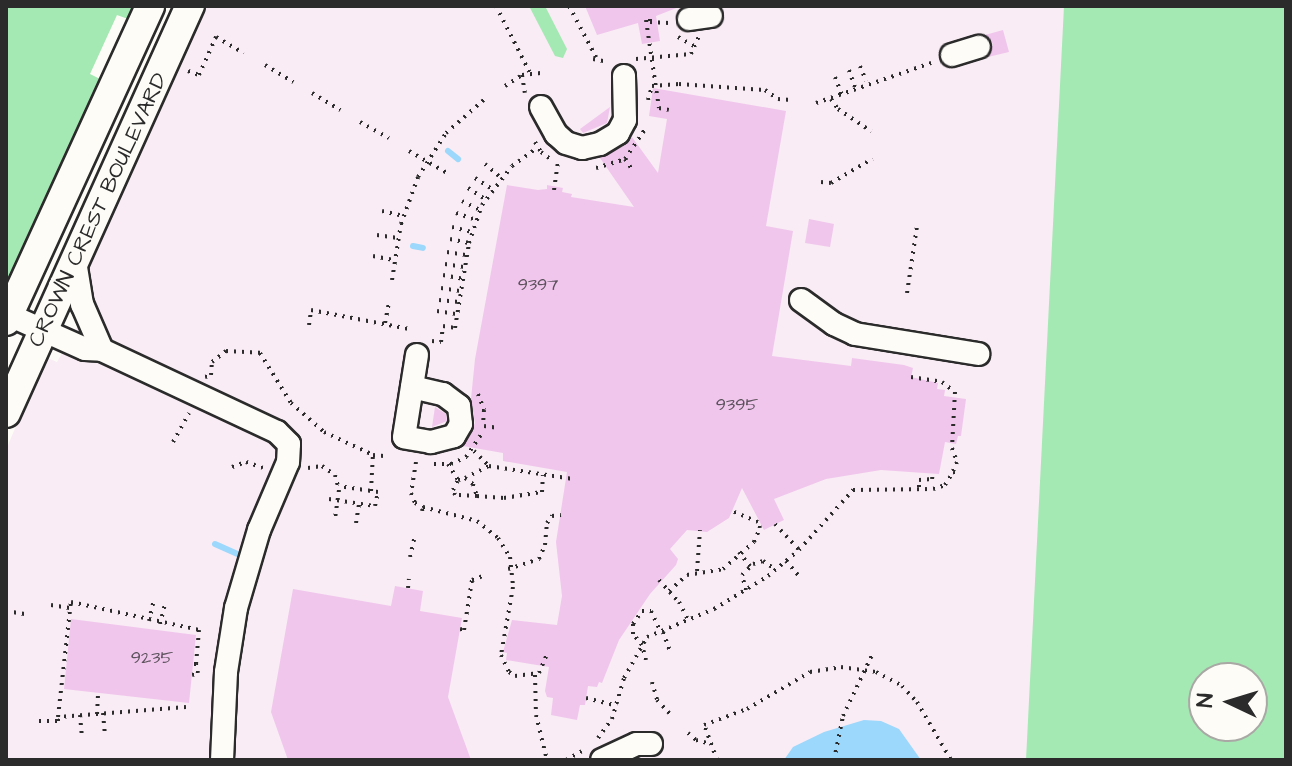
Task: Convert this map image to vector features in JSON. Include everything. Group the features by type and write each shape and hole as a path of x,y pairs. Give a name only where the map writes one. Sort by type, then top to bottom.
{"main road":[{"name":"CROWN CREST BOULEVARD","path":"7,318 150,6"},
{"name":"CROWN CREST BOULEVARD","path":"6,413 75,261 176,68 190,6"}],"street":[{"path":"942,59 979,47"},
{"path":"130,50 176,68"},
{"path":"534,102 566,143 582,148 600,144 618,133 625,120 624,66"},
{"path":"75,261 82,304 102,350"},
{"path":"801,300 834,324 855,334 978,354"},
{"path":"7,318 85,349 102,350 277,432 289,444 288,462 259,530 236,608 225,680 222,760"},
{"path":"412,387 437,392 459,406 461,424 449,439 431,442 404,437 412,387 425,348"},
{"path":"602,760 637,744 651,744"}],"path":[{"path":"496,6 530,73"},
{"path":"569,6 594,58 624,66 686,56 696,47"},
{"path":"669,110 659,108 648,19 650,22 692,22 696,47"},
{"path":"176,68 199,75 216,37 244,53"},
{"path":"689,45 696,47"},
{"path":"816,103 942,59"},
{"path":"265,65 293,82"},
{"path":"860,66 866,81"},
{"path":"849,70 856,90"},
{"path":"505,86 522,75 541,73"},
{"path":"522,75 534,102"},
{"path":"835,77 842,95"},
{"path":"647,112 648,92 660,85 765,90 778,99 791,100"},
{"path":"312,93 340,110"},
{"path":"392,280 404,216 427,162 446,133 486,98"},
{"path":"831,99 838,109 871,131"},
{"path":"588,169 609,166 625,159 641,140 646,119"},
{"path":"360,122 389,138"},
{"path":"532,132 537,148 558,163 568,166"},
{"path":"425,348 441,342 443,326 455,328 469,243 485,199 518,160 537,148"},
{"path":"409,151 449,174"},
{"path":"625,159 631,168"},
{"path":"821,182 831,183 872,159"},
{"path":"554,190 558,163"},
{"path":"485,164 501,178"},
{"path":"475,178 492,189"},
{"path":"468,188 485,199"},
{"path":"462,201 480,210"},
{"path":"382,211 404,216"},
{"path":"456,213 476,220"},
{"path":"907,293 917,226"},
{"path":"452,227 472,232"},
{"path":"377,235 399,238"},
{"path":"450,239 469,243"},
{"path":"447,252 467,255"},
{"path":"373,256 395,260"},
{"path":"445,264 465,267"},
{"path":"443,275 463,279"},
{"path":"441,288 461,291"},
{"path":"439,300 459,302"},
{"path":"385,324 389,302"},
{"path":"309,325 311,310 409,329"},
{"path":"437,311 457,314"},
{"path":"401,339 402,327"},
{"path":"203,378 211,375 212,362 226,351 260,353 282,391 304,415 330,436 373,455 384,456"},
{"path":"569,759 598,738 617,706 624,678 647,637 689,621 776,570 799,550 853,490 942,486 954,473 957,462 952,448 955,392 942,382 911,377"},
{"path":"173,442 189,412"},
{"path":"469,424 499,428"},
{"path":"473,450 489,466 573,479"},
{"path":"371,491 373,455"},
{"path":"232,467 246,462 270,470"},
{"path":"416,462 411,493 415,503 422,509 483,524 503,545 511,568 501,659 512,675 541,672 548,652"},
{"path":"448,464 458,480"},
{"path":"304,471 316,465 327,467 338,486 335,520"},
{"path":"489,466 458,480 453,490 455,495 504,498 542,492 543,475"},
{"path":"919,488 919,480 932,479 933,473"},
{"path":"465,478 473,484 477,496"},
{"path":"329,499 375,506 378,492 338,486"},
{"path":"356,523 359,504"},
{"path":"669,591 682,578 697,572 723,569 754,542 760,525 752,517 730,510"},
{"path":"511,568 539,559 545,545 547,523 552,516 561,515"},
{"path":"775,524 799,550"},
{"path":"697,572 700,530"},
{"path":"410,557 415,536"},
{"path":"739,552 750,566"},
{"path":"746,590 742,575 750,566 763,561 776,570"},
{"path":"786,561 800,577"},
{"path":"460,629 464,630 472,580 483,576"},
{"path":"408,588 409,579"},
{"path":"659,580 689,621"},
{"path":"149,621 154,600"},
{"path":"39,721 58,721 71,602 163,626 199,630 194,664 198,673 192,675"},
{"path":"163,626 165,604"},
{"path":"51,605 70,608"},
{"path":"6,611 25,614"},
{"path":"646,660 642,645 632,631 634,618 642,611 651,611 670,651"},
{"path":"834,760 843,716 872,655"},
{"path":"717,760 704,725 755,705 810,672 830,668 864,669 888,678 913,697 951,760"},
{"path":"535,675 536,715 547,760"},
{"path":"652,682 657,700 670,714"},
{"path":"98,694 105,734"},
{"path":"586,698 617,706"},
{"path":"58,717 186,707"},
{"path":"80,715 82,736"},
{"path":"688,733 696,740 711,744"}],"shaded area":[{"path":"205,6 1286,6 1286,760 6,760 6,450 45,357 57,362 91,303 87,275 92,257"}],"green space":[{"path":"6,6 136,6 128,19 117,15 90,74 102,80 10,282 6,280"},
{"path":"529,6 545,6 567,49 563,58 555,56"},
{"path":"1064,6 1286,6 1286,760 1026,760"}],"water":[{"path":"864,720 881,721 899,729 921,760 784,760 793,747 824,732"}],"building":[{"path":"585,6 679,7 656,16 660,41 642,44 638,23 597,35"},
{"path":"1003,30 1009,52 988,57 993,44 985,35"},
{"path":"653,88 786,111 766,226 793,231 772,356 851,366 852,358 904,365 913,368 911,377 938,383 937,389 945,390 944,396 966,399 961,436 958,436 956,444 945,442 939,474 881,470 826,479 774,499 784,520 764,530 742,488 729,518 707,532 687,530 670,549 678,559 676,565 650,594 619,640 602,683 599,682 597,687 588,686 585,705 580,705 577,720 551,715 553,698 547,697 545,691 549,667 506,660 507,653 503,652 512,620 557,625 562,596 556,542 567,472 503,461 503,453 463,446 475,423 471,399 475,359 507,185 538,190 547,189 547,185 563,188 562,192 572,194 571,197 634,207 600,158 625,145 632,137 658,173 667,119 649,116"},
{"path":"610,107 607,123 583,133 580,129"},
{"path":"809,219 834,224 830,247 805,243"},
{"path":"435,407 446,414 447,421 432,427"},
{"path":"395,586 423,591 420,611 462,618 448,697 471,760 288,760 271,712 293,589 391,606"},
{"path":"71,619 196,635 189,703 64,689"}],"waterway":[{"path":"448,151 458,159"},
{"path":"413,246 423,248"},
{"path":"215,544 237,554"}]}
